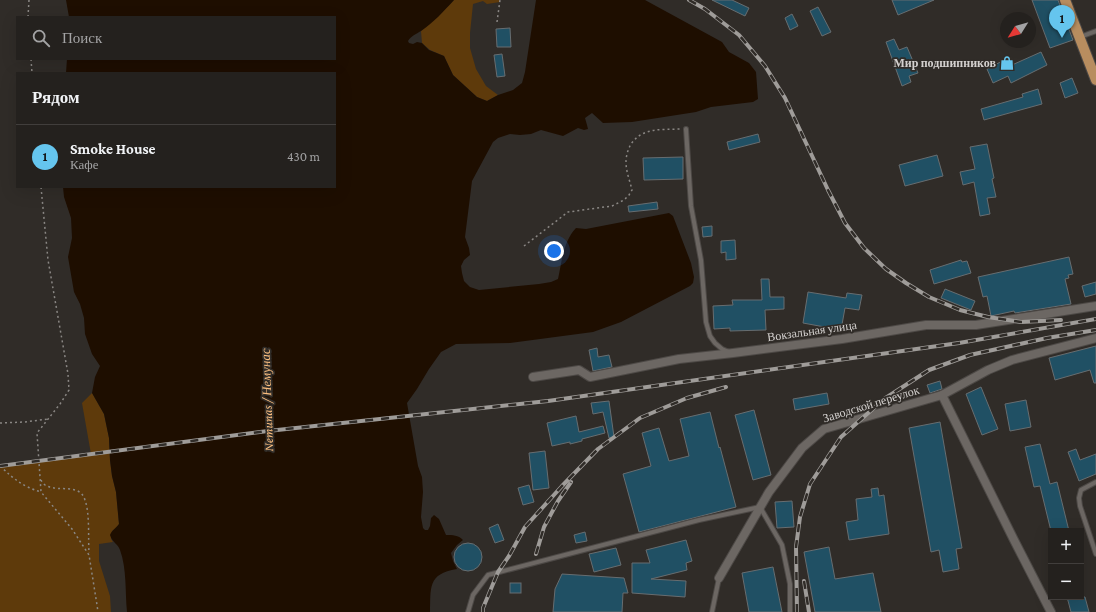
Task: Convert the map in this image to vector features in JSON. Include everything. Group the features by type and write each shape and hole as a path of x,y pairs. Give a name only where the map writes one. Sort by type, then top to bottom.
{"main road":[{"path":"1065,0 1096,80"}],"street":[{"name":"Вокзальная улица","path":"533,377 578,370 590,377 679,359 842,339 926,325 976,325 1096,306"},
{"name":"Заводской переулок","path":"719,578 769,492 802,448 824,429 942,395 988,370 1012,360 1096,338"},
{"path":"942,395 1051,612"}],"lane":[{"path":"1080,37 1096,31"},
{"path":"686,128 691,206 701,260 706,322 710,336 715,343 722,349 733,353"},
{"path":"1096,482 1081,490 1079,498 1080,506 1096,554"},
{"path":"468,612 472,595 488,575 699,520 760,506 782,545 790,584 790,612"},
{"path":"712,612 719,578"}],"path":[{"path":"28,16 29,0"},
{"path":"497,22 500,0"},
{"path":"31,60 32,72"},
{"path":"524,246 568,212 612,206 629,196 632,190 626,162 628,148 641,133 686,128"},
{"path":"41,188 48,260 66,361 68,390 60,404 37,433 41,492"},
{"path":"0,423 48,419"},
{"path":"0,466 27,488 41,492 72,529 89,555"},
{"path":"40,478 48,487 73,489 83,495 88,512 89,555 98,612"}],"shaded area":[{"path":"454,0 500,0 500,2 487,4 483,1 473,4 470,48 476,69 486,86 498,95 487,101 477,97 453,75 444,56 430,50 422,43 421,31"},
{"path":"92,393 104,414 109,438 110,460 116,492 119,524 112,531 111,539 113,542 99,544 99,561 110,596 111,612 0,612 0,466 91,454 82,403"}],"water":[{"name":"Nemunas / Немунас","path":"66,0 454,0 434,21 412,36 408,41 409,43 413,44 417,42 422,43 429,50 444,56 453,75 477,97 487,101 498,95 513,90 522,83 536,0 645,0 722,42 729,52 749,63 756,72 758,99 753,102 711,107 696,112 632,122 603,123 592,113 585,118 588,129 584,130 578,128 563,136 541,130 531,134 510,134 498,138 493,142 472,181 465,237 470,255 464,260 461,266 464,281 470,287 479,290 551,282 558,279 568,239 576,228 586,229 669,213 673,216 691,263 694,277 693,283 690,286 621,322 593,332 510,343 456,344 441,352 407,403 418,466 422,477 423,492 421,517 423,528 428,530 431,518 434,515 439,519 446,535 459,537 463,540 451,553 457,569 440,574 433,583 430,596 430,612 127,612 125,573 122,557 119,548 110,535 119,524 116,492 110,460 109,438 104,414 92,393 95,377 100,366 92,354 85,334 84,318 80,304 74,292 68,257 72,238 71,218 64,197 63,188 336,188 336,72 66,72 67,60 336,60 336,16 69,16"}],"building":[{"path":"712,0 732,0 749,8 745,16"},
{"path":"892,0 934,0 898,15"},
{"path":"1032,0 1058,0 1073,40 1050,48"},
{"path":"818,7 831,32 822,36 810,11"},
{"path":"792,14 798,26 790,30 785,18"},
{"path":"510,28 511,47 497,47 496,29"},
{"path":"894,39 899,50 907,47 918,73 909,76 911,82 902,86 886,42"},
{"path":"1041,52 1047,65 1011,83 1008,76 993,83 987,69 1008,58 1012,65"},
{"path":"502,54 505,76 497,77 494,55"},
{"path":"1072,78 1078,93 1065,98 1060,83"},
{"path":"1038,89 1042,104 984,120 981,109 1023,97 1022,94"},
{"path":"758,134 760,142 729,150 727,142"},
{"path":"987,144 994,178 992,179 996,197 987,198 990,214 980,216 974,182 963,185 960,172 975,169 970,147"},
{"path":"937,155 943,176 905,186 899,165"},
{"path":"683,157 683,179 644,180 643,158"},
{"path":"657,202 658,209 629,212 628,206"},
{"path":"712,226 712,236 703,237 702,227"},
{"path":"735,240 736,259 726,260 726,252 721,253 721,241"},
{"path":"1069,257 1073,274 1068,275 1069,278 1065,279 1071,304 1015,313 1014,311 991,316 987,296 983,297 978,277"},
{"path":"961,260 962,262 967,261 971,273 934,284 930,270"},
{"path":"761,279 769,279 770,297 784,297 784,309 765,310 766,330 730,331 730,328 714,329 713,306 733,305 732,300 762,300"},
{"path":"1096,282 1096,294 1085,297 1082,286"},
{"path":"945,289 975,301 971,310 941,298"},
{"path":"808,292 846,298 847,293 862,295 859,310 845,308 841,330 803,323"},
{"path":"1096,346 1096,383 1094,383 1090,370 1055,380 1049,358"},
{"path":"597,348 598,357 609,355 612,367 593,371 589,350"},
{"path":"940,381 942,389 930,393 927,385"},
{"path":"981,387 998,429 982,435 966,394"},
{"path":"827,393 829,404 795,410 793,399"},
{"path":"1026,400 1031,427 1010,431 1005,404"},
{"path":"609,401 614,437 609,438 603,412 593,414 591,403"},
{"path":"754,410 771,475 753,480 735,415"},
{"path":"710,412 736,507 639,532 623,474 651,466 642,433 659,428 669,461 689,456 680,419"},
{"path":"576,416 579,432 603,426 605,433 570,444 570,442 552,446 547,423"},
{"path":"940,422 962,548 956,549 959,569 943,572 939,550 931,552 909,428"},
{"path":"1040,444 1050,484 1057,482 1068,528 1050,528 1040,486 1034,487 1025,447"},
{"path":"1076,449 1080,460 1096,454 1096,474 1079,481 1068,452"},
{"path":"545,451 549,488 533,490 529,453"},
{"path":"529,485 534,502 523,505 518,488"},
{"path":"878,488 879,496 884,495 889,534 849,540 846,522 858,520 856,499 872,497 871,489"},
{"path":"792,501 794,527 777,528 775,502"},
{"path":"498,524 504,540 495,543 489,528"},
{"path":"585,532 587,541 576,543 574,535"},
{"path":"686,540 692,561 686,563 687,570 651,579 686,581 685,597 632,593 632,563 650,563 646,550"},
{"path":"468,543 478,547 482,557 478,567 468,571 458,567 454,557 458,547"},
{"path":"829,547 835,579 873,573 881,612 815,612 804,552"},
{"path":"616,548 621,565 594,572 589,554"},
{"path":"773,567 782,612 749,612 742,573"},
{"path":"562,574 624,578 628,593 623,593 622,612 553,612 555,589"},
{"path":"510,583 521,583 521,593 510,593"},
{"path":"1085,597 1089,612 1071,612 1068,600 1084,600"}],"railway":[{"path":"689,0 705,9 739,35 765,66 785,98 845,223 864,248 886,269 929,297 960,310 988,317 1021,322 1061,320"},
{"path":"0,466 268,431 548,401 959,343 1096,319"},
{"path":"797,612 796,547 800,517 810,484 841,437 884,399 929,370 970,355 1047,338 1096,330"},
{"path":"483,612 483,608 498,572 509,556 525,527 598,449 640,418 687,398 726,387"},
{"path":"536,554 544,527 558,501 571,482"},
{"path":"804,581 809,612"}],"place":[{"name":"Smoke House","path":"1062,38"},
{"name":"Мир подшипников","path":"1007,63"}]}
